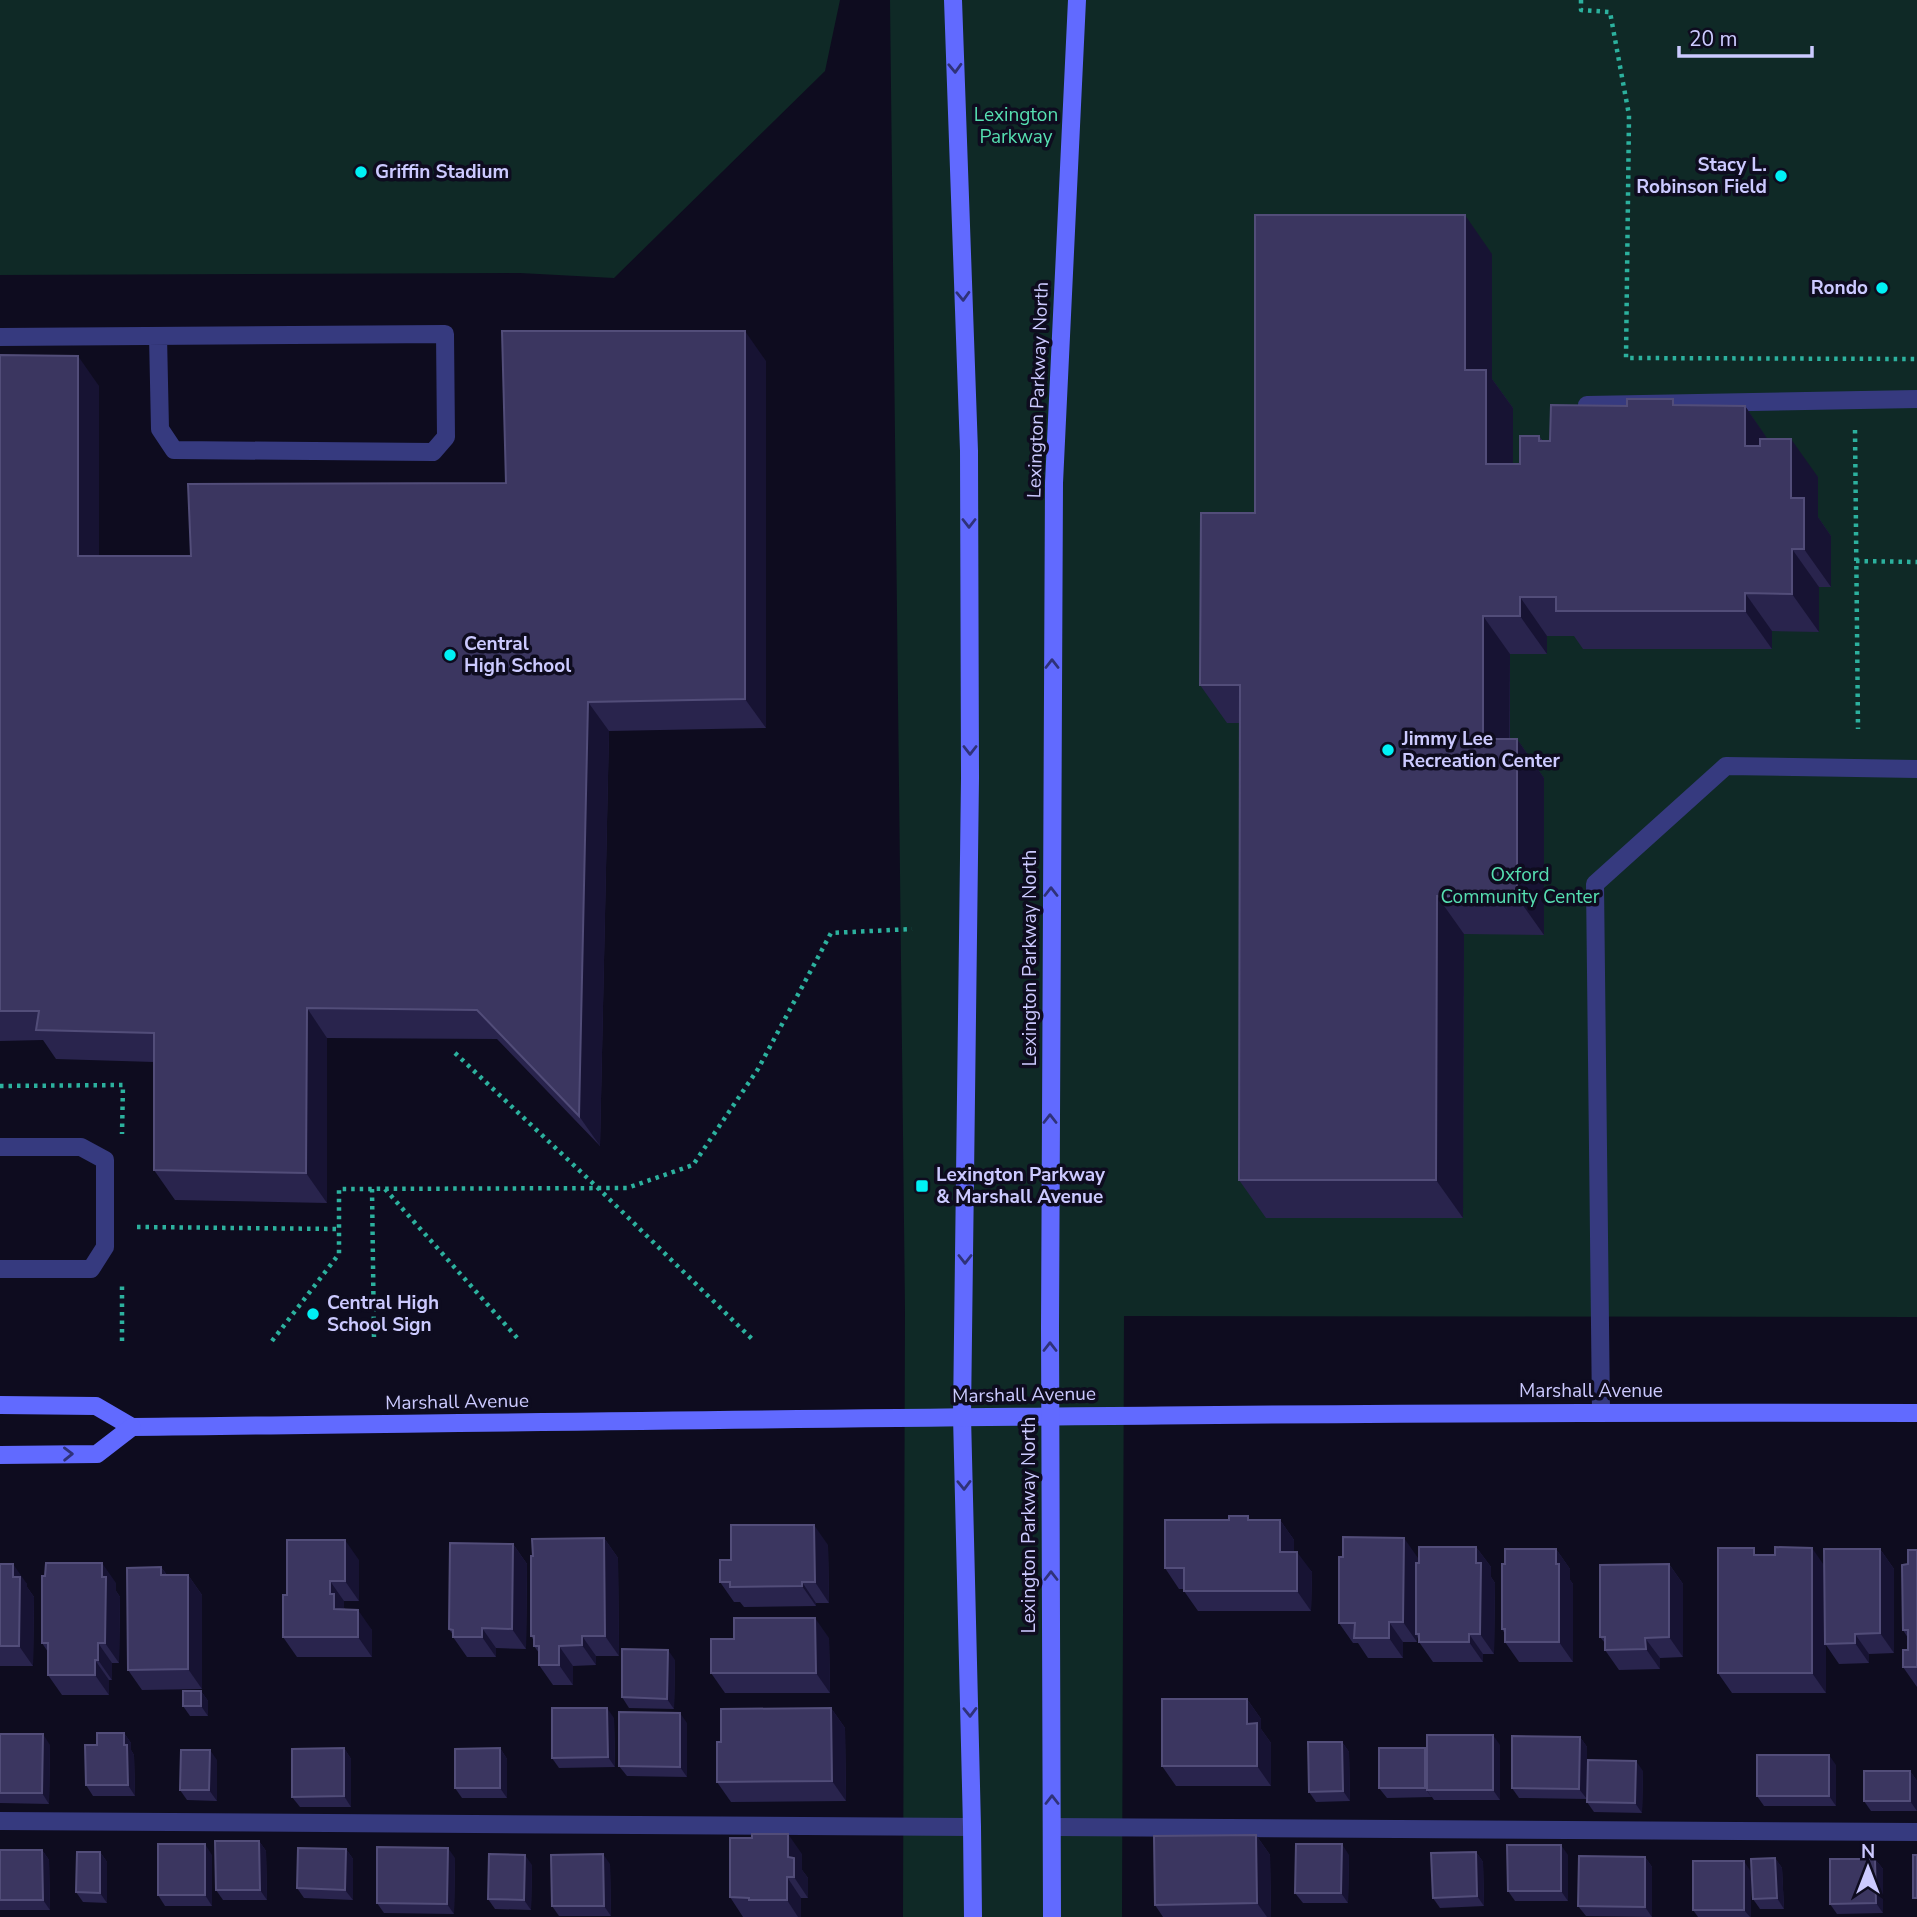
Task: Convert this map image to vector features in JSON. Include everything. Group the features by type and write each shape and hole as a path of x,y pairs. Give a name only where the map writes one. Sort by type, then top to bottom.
{"main road":[{"path":"953,0 969,451 970,778 962,1416 973,1917"},
{"name":"Lexington Parkway North","path":"1052,1917 1050,1415 1054,483 1077,0"},
{"path":"0,1405 96,1406 132,1427 97,1454 0,1455"},
{"name":"Marshall Avenue","path":"132,1427 1050,1415 1917,1413"}],"lane":[{"path":"0,337 445,334 446,437 433,452 174,450 160,429 158,336"},
{"path":"1587,405 1917,399"},
{"path":"1601,1412 1595,884 1726,766 1917,769"},
{"path":"0,1147 81,1146 105,1160 105,1247 91,1269 0,1269"},
{"path":"0,1821 972,1826"},
{"path":"1052,1826 1917,1832"}],"path":[{"path":"1581,0 1581,10 1610,12 1629,115 1626,358 1917,359"},
{"path":"1854,400 1858,729"},
{"path":"1856,561 1917,562"},
{"path":"272,1341 339,1254 339,1189 627,1188 693,1165 758,1069 831,933 912,929"},
{"path":"455,1053 752,1339"},
{"path":"372,1189 373,1340"},
{"path":"385,1189 519,1340"},
{"path":"136,1227 339,1228"}],"green space":[{"name":"Griffin Stadium","path":"0,0 840,0 825,71 614,278 520,273 0,275"},
{"name":"Oxford Community Center","path":"890,0 1917,0 1917,1317 1124,1316 1122,1917 903,1917 905,1310"}],"building":[{"name":"Jimmy Lee Recreation Center","path":"1255,215 1465,215 1465,370 1486,370 1486,464 1520,464 1520,436 1539,436 1539,441 1550,441 1551,405 1627,406 1627,399 1673,399 1673,405 1745,406 1745,446 1760,446 1760,439 1791,439 1791,498 1804,498 1804,549 1792,549 1792,594 1745,593 1745,611 1556,611 1556,597 1520,597 1520,616 1483,616 1483,739 1517,739 1517,897 1437,896 1436,1180 1239,1180 1240,685 1200,685 1201,513 1255,513"},
{"name":"Central High School","path":"502,331 745,331 745,699 588,702 579,1116 477,1010 307,1008 306,1173 154,1170 154,1033 36,1030 39,1011 0,1011 0,355 78,356 78,556 191,556 188,484 506,483"},
{"path":"1229,1516 1248,1516 1248,1520 1280,1520 1280,1552 1297,1552 1297,1591 1184,1591 1184,1568 1165,1568 1165,1520 1229,1520"},
{"path":"731,1525 814,1525 815,1582 802,1582 802,1586 730,1587 730,1582 720,1582 720,1560 731,1560"},
{"path":"1343,1537 1404,1538 1403,1622 1389,1622 1389,1638 1354,1638 1355,1623 1339,1623 1339,1557 1343,1557"},
{"path":"604,1538 605,1636 582,1636 582,1645 559,1646 559,1665 539,1665 539,1646 534,1646 534,1636 531,1636 532,1539"},
{"path":"287,1540 345,1540 345,1581 330,1581 330,1594 334,1594 334,1609 358,1610 358,1637 283,1637 283,1595 287,1595"},
{"path":"450,1543 513,1544 512,1629 482,1628 482,1637 453,1637 453,1630 449,1629"},
{"path":"1419,1547 1476,1547 1476,1563 1481,1563 1480,1634 1469,1634 1469,1642 1419,1642 1419,1634 1416,1634 1416,1563 1419,1563"},
{"path":"1775,1547 1812,1548 1812,1673 1718,1673 1718,1548 1754,1548 1754,1555 1775,1555"},
{"path":"1505,1549 1556,1549 1556,1564 1559,1564 1559,1642 1505,1642 1505,1629 1502,1629 1502,1564 1505,1564"},
{"path":"1824,1549 1880,1549 1880,1633 1855,1634 1855,1643 1825,1644"},
{"path":"1908,1550 1917,1550 1917,1667 1903,1667 1903,1650 1908,1650 1908,1630 1903,1630 1902,1565 1908,1564"},
{"path":"46,1563 102,1563 102,1577 106,1577 105,1643 98,1643 95,1675 48,1675 48,1643 42,1643 42,1576 45,1576"},
{"path":"0,1564 13,1564 13,1577 20,1577 19,1646 0,1646"},
{"path":"1669,1564 1669,1637 1645,1638 1646,1649 1605,1650 1605,1637 1600,1637 1600,1565"},
{"path":"161,1567 161,1575 188,1575 188,1669 128,1670 127,1568"},
{"path":"734,1618 815,1618 816,1673 711,1673 711,1639 734,1639"},
{"path":"622,1649 668,1650 667,1699 622,1697"},
{"path":"183,1691 201,1691 201,1706 183,1706"},
{"path":"1162,1699 1247,1699 1247,1724 1257,1723 1257,1766 1162,1766"},
{"path":"552,1708 607,1708 608,1757 552,1758"},
{"path":"831,1708 832,1781 717,1782 717,1742 721,1742 721,1709"},
{"path":"619,1712 680,1713 680,1767 619,1766"},
{"path":"97,1733 124,1733 128,1785 86,1785 85,1745 97,1745"},
{"path":"0,1734 43,1734 42,1793 0,1793"},
{"path":"1427,1735 1493,1735 1493,1790 1427,1790"},
{"path":"1512,1736 1580,1737 1579,1789 1512,1788"},
{"path":"1308,1742 1342,1742 1343,1791 1309,1792"},
{"path":"344,1748 344,1796 292,1797 292,1749"},
{"path":"500,1748 500,1788 455,1788 455,1749"},
{"path":"1379,1748 1425,1748 1425,1788 1379,1788"},
{"path":"181,1750 210,1750 209,1790 180,1790"},
{"path":"1757,1755 1829,1755 1829,1796 1757,1796"},
{"path":"1588,1760 1636,1761 1635,1803 1587,1802"},
{"path":"1864,1771 1910,1771 1910,1801 1864,1801"},
{"path":"752,1834 788,1834 788,1857 794,1858 794,1877 787,1877 787,1900 730,1897 730,1838 752,1838"},
{"path":"1256,1835 1257,1903 1155,1905 1154,1836"},
{"path":"215,1841 259,1841 260,1890 216,1890"},
{"path":"158,1844 205,1844 205,1895 158,1895"},
{"path":"1296,1844 1342,1844 1341,1893 1295,1893"},
{"path":"1507,1845 1561,1845 1561,1891 1508,1891"},
{"path":"377,1847 448,1848 447,1904 377,1903"},
{"path":"298,1848 346,1849 345,1890 297,1888"},
{"path":"0,1850 42,1850 43,1900 0,1900"},
{"path":"77,1852 100,1852 100,1893 76,1892"},
{"path":"1476,1852 1477,1896 1433,1898 1431,1853"},
{"path":"489,1854 525,1855 524,1900 488,1899"},
{"path":"603,1854 604,1906 552,1906 551,1855"},
{"path":"1913,1855 1917,1855 1917,1898 1913,1898"},
{"path":"1579,1856 1645,1857 1645,1907 1578,1906"},
{"path":"1775,1858 1777,1898 1753,1899 1751,1859"},
{"path":"1830,1859 1875,1859 1876,1903 1830,1904"},
{"path":"1693,1861 1744,1861 1744,1910 1693,1910"}],"place":[{"name":"Griffin Stadium","path":"361,172"},
{"name":"Stacy L. Robinson Field","path":"1781,176"},
{"name":"Rondo","path":"1882,288"},
{"name":"Central High School","path":"450,655"},
{"name":"Jimmy Lee Recreation Center","path":"1388,750"},
{"name":"Lexington Parkway & Marshall Avenue","path":"922,1186"},
{"name":"Central High School Sign","path":"313,1314"}],"park label":[{"name":"Lexington Parkway","path":"1016,126"}]}
